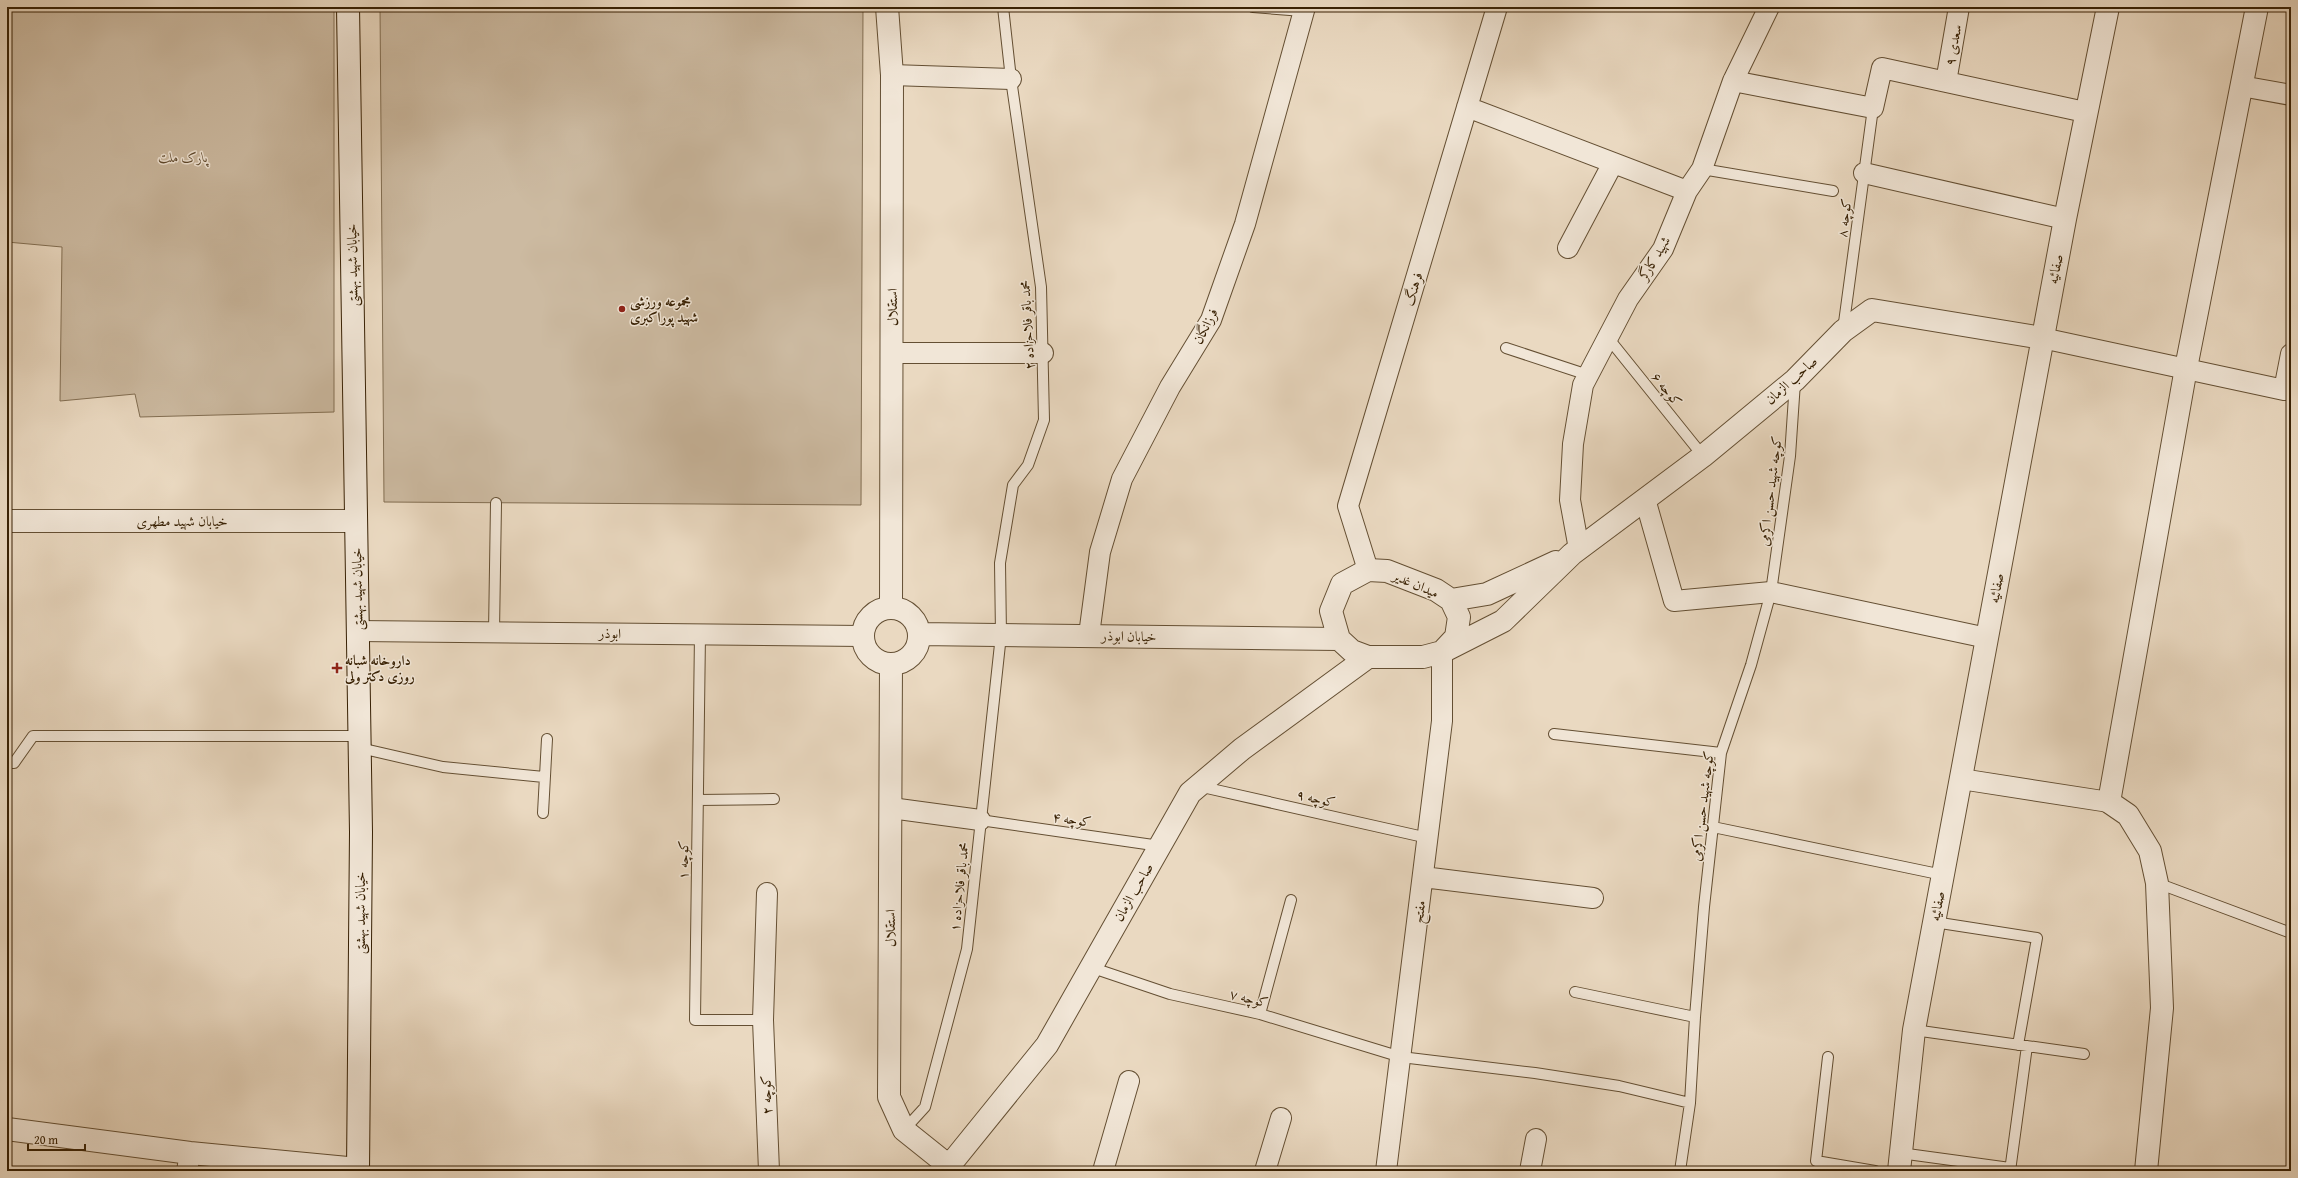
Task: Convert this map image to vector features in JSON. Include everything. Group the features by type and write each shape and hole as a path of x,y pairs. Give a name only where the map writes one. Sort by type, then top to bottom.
{"street":[{"name":"خیابان شهید بهشتی","path":"348,7 361,832 358,1170"},
{"name":"استقلال","path":"887,7 892,75 891,607"},
{"name":"فرهنگ","path":"1368,570 1348,506 1497,7"},
{"name":"شهید کارگر","path":"1575,552 1570,500 1573,444 1583,385 1609,339 1628,299 1663,250 1687,191 1702,169 1732,81 1769,7"},
{"name":"سعدی ۹","path":"1946,82 1959,7"},
{"name":"صفائیه","path":"1899,1162 1914,1030 2042,338 2085,112 2108,7"},
{"path":"2109,802 2186,368 2257,7"},
{"name":"فرزانگان","path":"1089,636 1100,552 1122,479 1170,387 1211,320 1245,224 1304,9"},
{"path":"1732,81 1873,108 1882,68 2085,112"},
{"path":"892,75 1011,79"},
{"path":"2241,86 2291,95"},
{"path":"1467,107 1687,191"},
{"path":"1568,248 1613,163"},
{"path":"1864,174 2065,219"},
{"name":"صاحب الزمان","path":"1575,552 1703,456 1795,380 1842,331 1872,310 2042,338"},
{"path":"2042,338 2284,390 2291,354"},
{"path":"892,353 1043,353"},
{"path":"1646,499 1674,600 1771,592 1987,638"},
{"name":"خیابان شهید مطهری","path":"7,521 356,521"},
{"path":"1368,570 1342,584 1331,611 1339,639 1352,651 1368,657 1423,657 1442,652 1503,621 1575,552"},
{"path":"1451,600 1487,594 1575,552"},
{"name":"میدان غدیر","path":"1368,570 1387,571 1436,590 1451,600 1459,617 1456,637 1442,652"},
{"path":"891,607 910,614 919,629 919,634 917,647 906,661 888,665 872,658 862,643 864,625 876,611 891,607"},
{"name":"ابوذر","path":"358,631 863,636"},
{"name":"خیابان ابوذر","path":"919,634 1339,639"},
{"name":"مفتح","path":"1386,1171 1442,721 1442,652"},
{"name":"صاحب الزمان","path":"947,1168 1046,1045 1190,793 1242,749 1368,657"},
{"name":"استقلال","path":"891,664 889,1097 904,1130 947,1168"},
{"path":"1961,779 2109,802 2128,815 2150,851 2157,883 2162,1008 2146,1171"},
{"path":"891,808 980,820"},
{"path":"1423,877 1593,898"},
{"name":"کوچه ۲","path":"767,893 763,1020 769,1171"},
{"path":"1103,1171 1129,1081"},
{"path":"1266,1171 1281,1118"},
{"path":"7,1130 188,1162 358,1170"},
{"path":"1530,1171 1536,1140"}],"lane":[{"name":"محمد باقر فلاحزاده ۲","path":"1001,635 1000,563 1013,485 1028,466 1044,420 1041,287 1011,79 1003,7"},
{"path":"1253,7 1304,9"},
{"name":"کوچه ۸","path":"1842,331 1873,108"},
{"path":"1702,169 1833,191"},
{"name":"کوچه ۶","path":"1609,339 1703,456"},
{"path":"1506,348 1588,375"},
{"name":"کوچه شهید حسن اکرمی","path":"1680,1171 1690,1103 1694,1017 1721,753 1751,664 1771,592 1790,456 1795,380"},
{"path":"494,632 496,503"},
{"name":"کوچه ۱","path":"700,634 696,1020 763,1020"},
{"name":"محمد باقر فلاحزاده ۱","path":"904,1130 925,1107 967,949 1001,635"},
{"path":"1554,734 1721,753"},
{"path":"7,763 14,763 32,736 359,742 443,767 544,777"},
{"path":"543,813 547,738"},
{"name":"کوچه ۹","path":"1198,786 1428,838"},
{"path":"698,800 774,799"},
{"name":"کوچه ۴","path":"980,820 1160,846"},
{"path":"1713,827 1943,875"},
{"path":"2157,883 2291,933"},
{"path":"1260,1014 1290,900"},
{"path":"1899,1162 2010,1170 2022,1046 2037,938 1934,922"},
{"name":"کوچه ۷","path":"1090,967 1170,994 1260,1014 1401,1057 1535,1073 1619,1086 1690,1103"},
{"path":"1574,992 1694,1017"},
{"path":"1914,1030 2084,1054"},
{"path":"1828,1057 1816,1162 1875,1171"}],"green space":[{"name":"پارک ملت","path":"7,7 334,7 334,412 140,417 135,394 60,401 62,247 7,242"},
{"name":"مجموعه ورزشی شهید پوراکبری","path":"380,7 863,7 861,505 384,502"}],"place":[{"name":"مجموعه ورزشی شهید پوراکبری","path":"622,309"},
{"name":"داروخانه شبانه روزی دکتر ولی","path":"337,668"}]}
